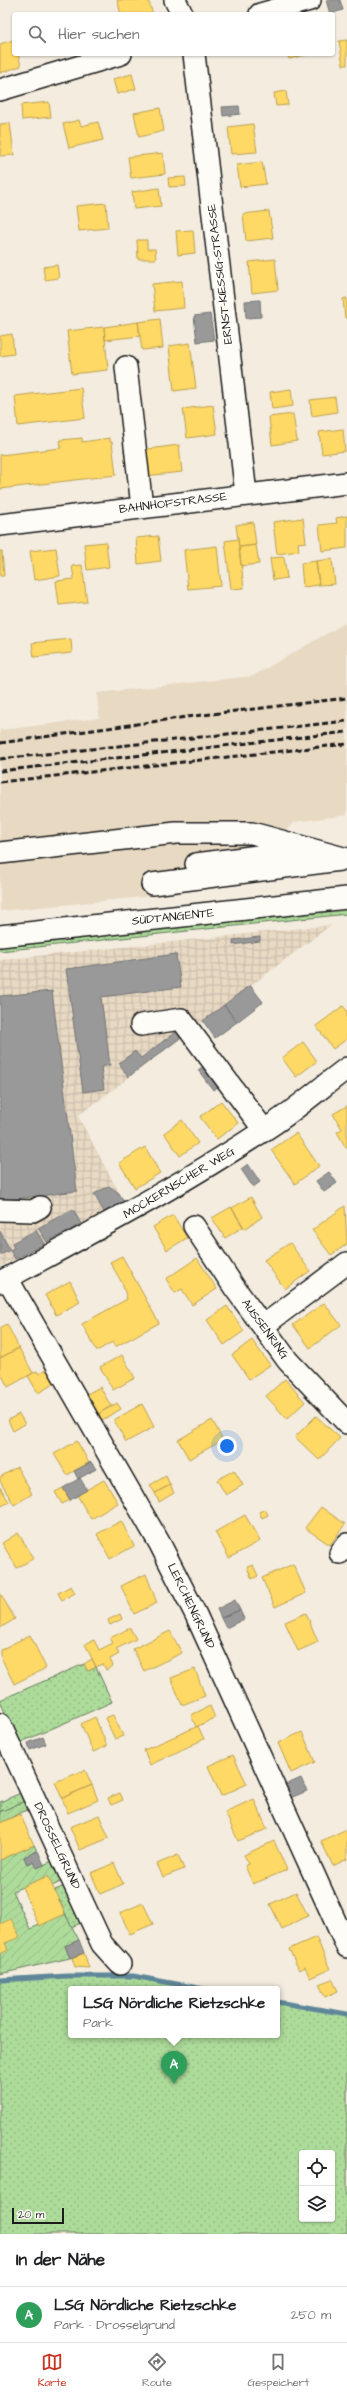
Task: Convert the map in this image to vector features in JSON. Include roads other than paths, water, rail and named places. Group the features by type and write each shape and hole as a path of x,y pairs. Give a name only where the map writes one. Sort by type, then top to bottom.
{"street":[{"path":"176,0 181,12"},
{"path":"267,12 310,0"},
{"path":"0,90 114,56"},
{"name":"ERNST-KIESSIG-STRASSE","path":"194,56 246,494"},
{"path":"126,367 142,507"},
{"name":"BAHNHOFSTRASSE","path":"0,524 347,482"},
{"path":"0,853 176,833 252,833 347,859"},
{"path":"196,864 312,849"},
{"path":"152,884 274,870 347,859"},
{"name":"SÜDTANGENTE","path":"0,936 347,898"},
{"path":"141,1024 181,1019 264,1130"},
{"name":"MÖCKERNSCHER WEG","path":"4,1280 121,1218 182,1183 264,1130 347,1068"},
{"path":"0,1210 33,1211 40,1207"},
{"name":"AUSSENRING","path":"194,1226 288,1361 347,1423"},
{"path":"263,1326 347,1263"},
{"name":"LERCHENGRUND","path":"4,1280 160,1544 196,1615 347,1947"},
{"name":"DROSSELGRUND","path":"0,1724 102,1944 120,1964"}],"waterway":[{"path":"0,1980 67,1976 133,1976 188,1986"},
{"path":"280,2003 347,2014"}],"railway":[{"path":"0,743 194,716 347,698"},
{"path":"0,759 347,721"},
{"path":"0,771 347,732"},
{"path":"0,782 347,744"}],"place":[{"name":"LSG Nördliche Rietzschke","path":"174,2084"}]}
